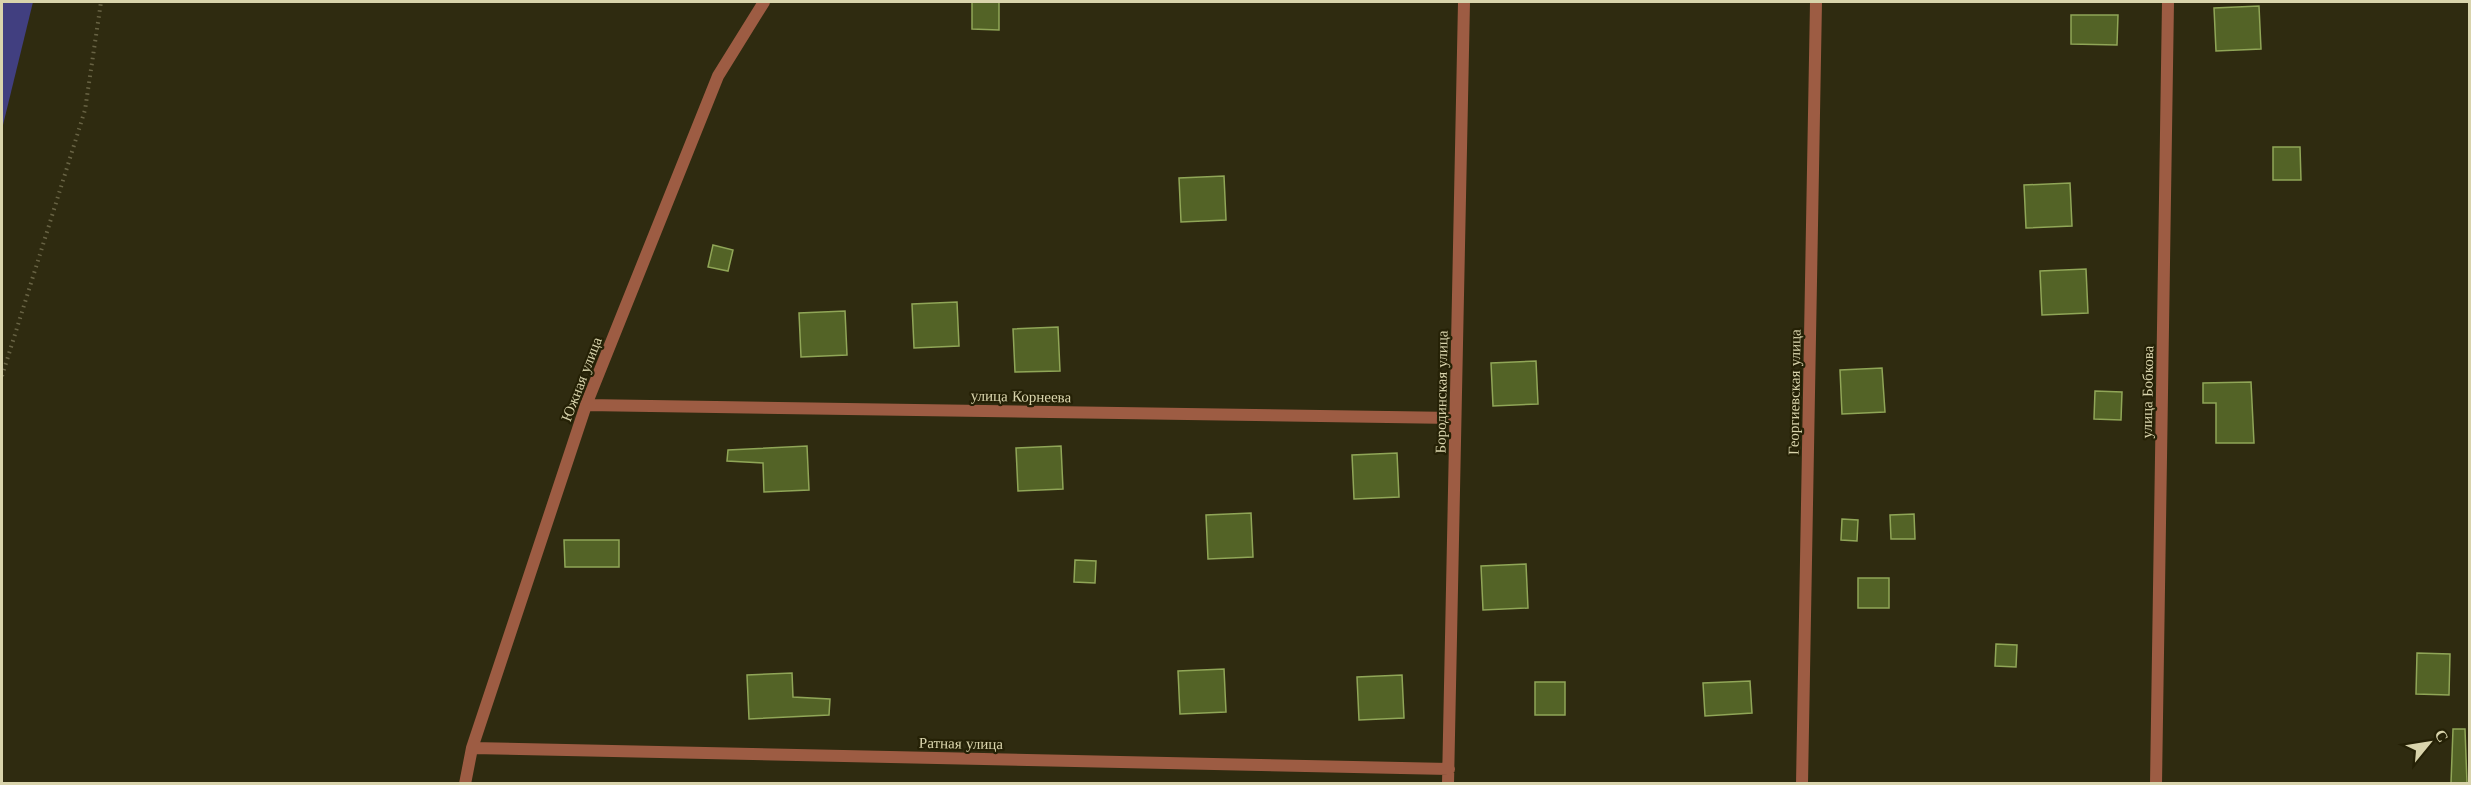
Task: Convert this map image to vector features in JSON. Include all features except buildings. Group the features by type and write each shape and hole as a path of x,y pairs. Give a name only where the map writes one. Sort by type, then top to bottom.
{"street":[{"name":"Южная улица","path":"465,783 472,748 586,405 718,76 764,2"},
{"name":"Бородинская улица","path":"1448,783 1464,2"},
{"name":"Георгиевская улица","path":"1802,783 1816,2"},
{"name":"улица Бобкова","path":"2156,783 2168,2"},
{"name":"улица Корнеева","path":"586,405 1455,418"},
{"name":"Ратная улица","path":"472,748 1449,769"}],"path":[{"path":"2,376 85,110 101,2"}],"shaded area":[{"path":"2,2 33,2 2,129"}]}
